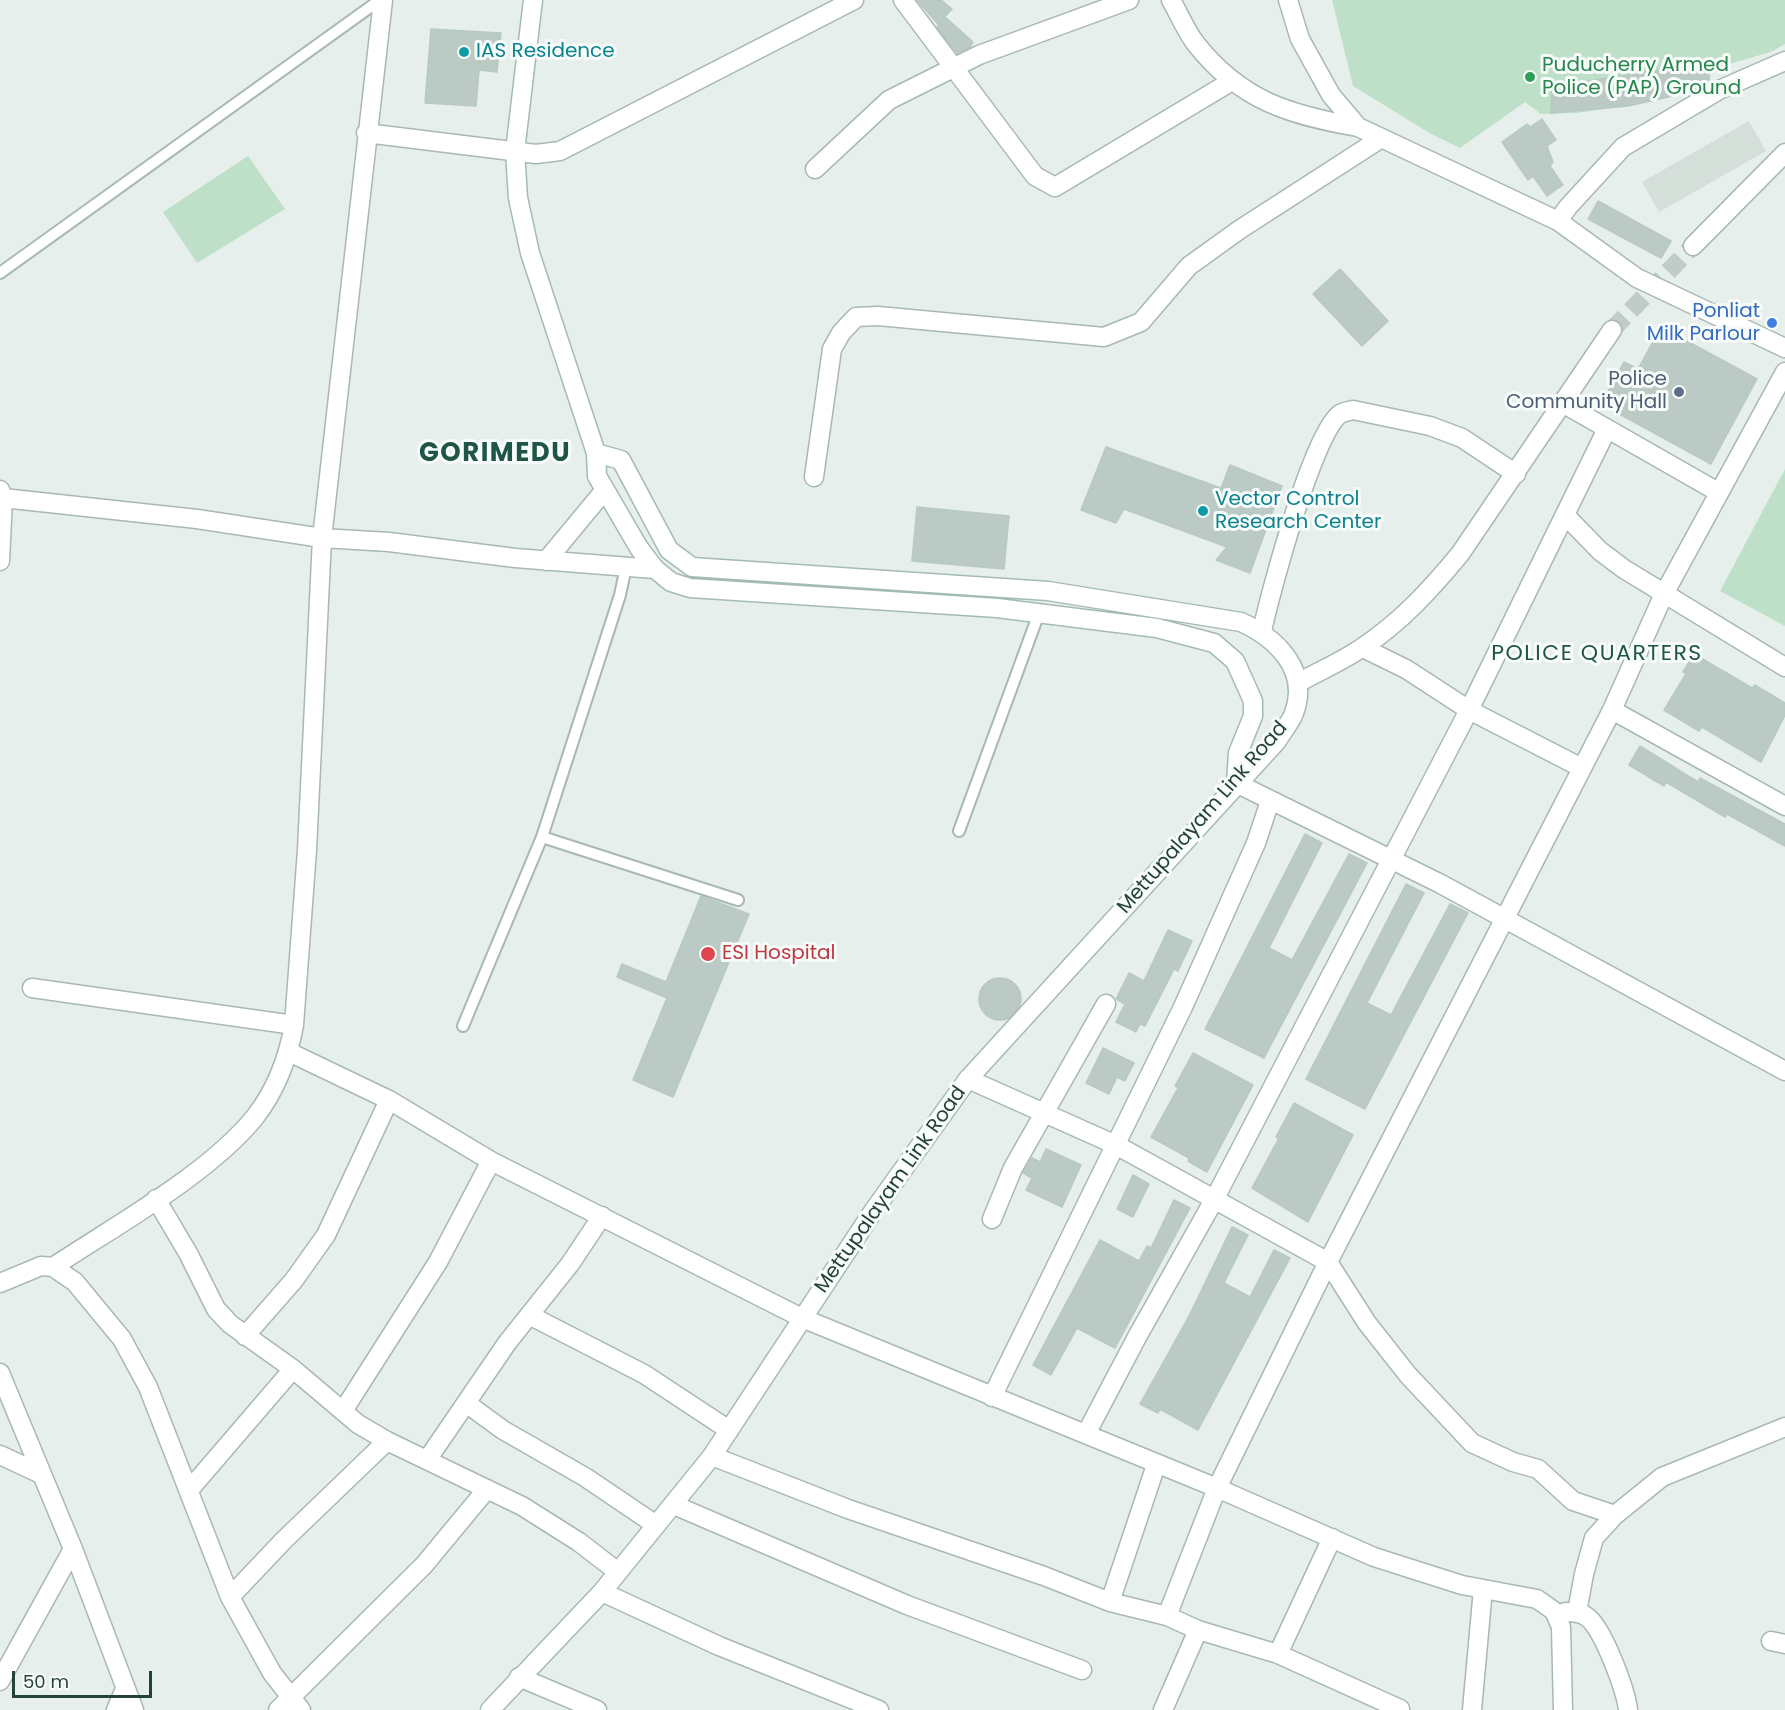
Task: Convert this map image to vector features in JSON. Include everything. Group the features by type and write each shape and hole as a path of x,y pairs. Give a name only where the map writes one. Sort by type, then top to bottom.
{"street":[{"path":"53,1267 156,1199 225,1149 255,1116 278,1080 289,1052 294,1025 307,850 322,538 381,0"},
{"path":"533,0 515,151 518,198 530,253 596,453 597,476 621,521 655,569 671,582 690,588 997,608 1157,628 1214,643 1235,661 1253,701 1253,716 1238,753 1236,783 1503,918 1785,1071"},
{"path":"366,133 536,154 560,151 854,0"},
{"path":"903,0 1035,176 1055,187 1232,81"},
{"path":"814,170 889,100 979,55 1129,0"},
{"path":"1170,0 1196,44 1232,81 1260,101 1319,120 1358,127 1558,221 1638,278 1785,348"},
{"path":"1288,0 1300,39 1331,95 1358,127"},
{"path":"1558,221 1623,147 1719,90 1785,61"},
{"path":"814,477 832,349 841,333 856,317 878,316 1104,338 1141,322 1190,266 1239,230 1380,139"},
{"path":"1693,246 1785,153"},
{"path":"596,453 621,460 669,549 679,560 692,567 1048,591 1241,622 1262,631 1279,646 1290,662 1298,683 1363,648 1404,617 1433,586 1460,554 1516,474 1612,330"},
{"path":"1167,1616 1217,1488 1328,1262 1612,710 1664,594 1785,372"},
{"path":"1564,404 1718,492"},
{"path":"1262,631 1273,578 1288,534 1321,447 1332,424 1341,413 1353,410 1431,426 1462,438 1516,474"},
{"path":"1086,1434 1137,1336 1214,1200 1469,710 1607,429"},
{"path":"546,561 604,491"},
{"path":"0,561 2,494 322,538 389,542 546,561 655,569"},
{"path":"1565,515 1600,550 1664,594 1785,667"},
{"path":"1363,648 1406,669 1469,710 1582,768"},
{"name":"Mettupalayam Link Road","path":"489,1710 602,1592 712,1456 874,1210 968,1079 1236,783 1277,741 1294,712 1298,683"},
{"path":"1612,710 1785,807"},
{"path":"992,1397 1188,997 1256,843 1270,801"},
{"path":"32,988 294,1025"},
{"path":"992,1219 1013,1168 1106,1004"},
{"path":"289,1052 389,1100 491,1161 802,1318 1217,1488 1407,1569 1483,1589 1537,1599 1554,1611 1561,1627 1563,1710"},
{"path":"968,1079 1116,1145 1328,1262 1367,1323 1408,1375 1472,1443 1513,1462 1538,1469 1573,1501 1616,1515"},
{"path":"245,1336 294,1280 326,1235 389,1100"},
{"path":"343,1412 438,1262 491,1161"},
{"path":"156,1199 216,1308 230,1324 293,1369 358,1424 387,1441 487,1489 563,1532 618,1572"},
{"path":"428,1460 466,1403 529,1315 570,1264 602,1216"},
{"path":"0,1283 41,1266 53,1267 75,1282 122,1339 148,1387 230,1598 255,1647 290,1706 424,1565 487,1489"},
{"path":"529,1315 644,1374 729,1430"},
{"path":"189,1489 293,1369"},
{"path":"0,1373 73,1549 134,1710"},
{"path":"466,1403 503,1430 600,1487 657,1525"},
{"path":"1577,1612 1594,1538 1616,1515 1662,1477 1785,1427"},
{"path":"230,1598 284,1540 387,1441"},
{"path":"0,1455 41,1474"},
{"path":"712,1456 848,1509 1044,1576 1110,1602 1167,1616 1198,1630 1278,1654 1400,1708"},
{"path":"1110,1602 1156,1464"},
{"path":"674,1504 908,1605 1082,1670"},
{"path":"1278,1654 1332,1538"},
{"path":"0,1681 73,1549"},
{"path":"1472,1710 1483,1589"},
{"path":"602,1592 847,1704 879,1710"},
{"path":"1554,1611 1577,1612 1589,1618 1618,1673 1628,1710"},
{"path":"1163,1710 1198,1630"},
{"path":"519,1677 597,1710"},
{"path":"116,1710 125,1689"}],"lane":[{"path":"0,273 381,0"},
{"path":"463,1026 542,837 620,595 626,567"},
{"path":"959,831 1039,613"},
{"path":"542,837 738,900"}],"shaded area":[{"path":"1749,121 1766,151 1659,212 1642,182"}],"green space":[{"name":"Puducherry Armed Police (PAP) Ground","path":"1332,0 1785,0 1785,44 1771,52 1711,69 1709,88 1628,106 1576,113 1541,114 1525,102 1460,148 1431,134 1353,86"},
{"path":"248,156 285,209 197,263 163,212"},
{"path":"1785,469 1785,626 1720,591"}],"building":[{"path":"917,0 941,0 952,9 938,24"},
{"path":"945,17 973,42 970,47 957,53 937,27"},
{"name":"IAS Residence","path":"431,29 501,33 497,72 479,70 476,106 425,103"},
{"path":"1708,62 1709,83 1695,91 1628,106 1551,113 1552,87"},
{"path":"1542,119 1556,140 1547,146 1553,162 1550,166 1563,185 1547,196 1533,176 1528,180 1502,142 1527,124 1530,127"},
{"path":"1598,201 1671,241 1661,258 1588,219"},
{"path":"1340,269 1388,321 1362,346 1313,294"},
{"name":"Police Community Hall","path":"1661,327 1757,379 1711,464 1601,404 1624,362 1638,369"},
{"name":"Vector Control Research Center","path":"1106,447 1221,488 1230,465 1282,486 1250,573 1216,560 1227,547 1124,509 1116,523 1081,510"},
{"path":"917,507 1009,516 1004,569 912,561"},
{"path":"1694,654 1752,688 1755,685 1785,703 1785,715 1761,762 1702,727 1699,731 1664,710 1686,674 1683,672"},
{"path":"1640,746 1698,782 1700,778 1785,824 1785,846 1727,814 1725,817 1666,782 1664,786 1629,765"},
{"path":"1305,834 1322,843 1269,948 1292,960 1349,854 1367,863 1264,1058 1205,1029"},
{"path":"1406,884 1424,893 1367,1003 1391,1015 1450,904 1468,913 1365,1109 1306,1079"},
{"path":"701,896 749,914 673,1097 633,1080 667,998 617,977 622,964 666,982"},
{"path":"1168,930 1192,941 1178,971 1174,969 1145,1026 1140,1024 1136,1032 1116,1022 1125,1004 1116,999 1129,973 1144,981"},
{"path":"1000,978 1015,984 1021,999 1015,1014 1000,1020 985,1014 979,999 985,984"},
{"path":"1103,1048 1134,1063 1125,1081 1117,1077 1109,1094 1086,1083"},
{"path":"1193,1053 1253,1085 1207,1172 1188,1161 1189,1158 1151,1137 1178,1088 1175,1086"},
{"path":"1294,1103 1353,1135 1308,1222 1252,1188 1279,1138 1276,1137"},
{"path":"1046,1149 1081,1165 1062,1207 1026,1190 1032,1178 1023,1173 1032,1158 1040,1162"},
{"path":"1133,1175 1149,1184 1133,1217 1117,1209"},
{"path":"1174,1200 1190,1208 1115,1348 1077,1328 1051,1375 1033,1365 1100,1240 1139,1261 1147,1246 1151,1248"},
{"path":"1232,1227 1248,1235 1224,1283 1250,1297 1274,1250 1290,1258 1198,1430 1160,1409 1158,1413 1140,1404 1189,1316"}],"tunnel":[{"path":"1612,330 1693,246"}],"place":[{"name":"IAS Residence","path":"464,52"},
{"name":"Puducherry Armed Police (PAP) Ground","path":"1530,77"},
{"name":"Ponliat Milk Parlour","path":"1772,323"},
{"name":"Police Community Hall","path":"1679,392"},
{"name":"Vector Control Research Center","path":"1203,511"},
{"name":"ESI Hospital","path":"708,954"}],"district":[{"name":"GORIMEDU","path":"495,454"},
{"name":"POLICE QUARTERS","path":"1597,654"}]}
